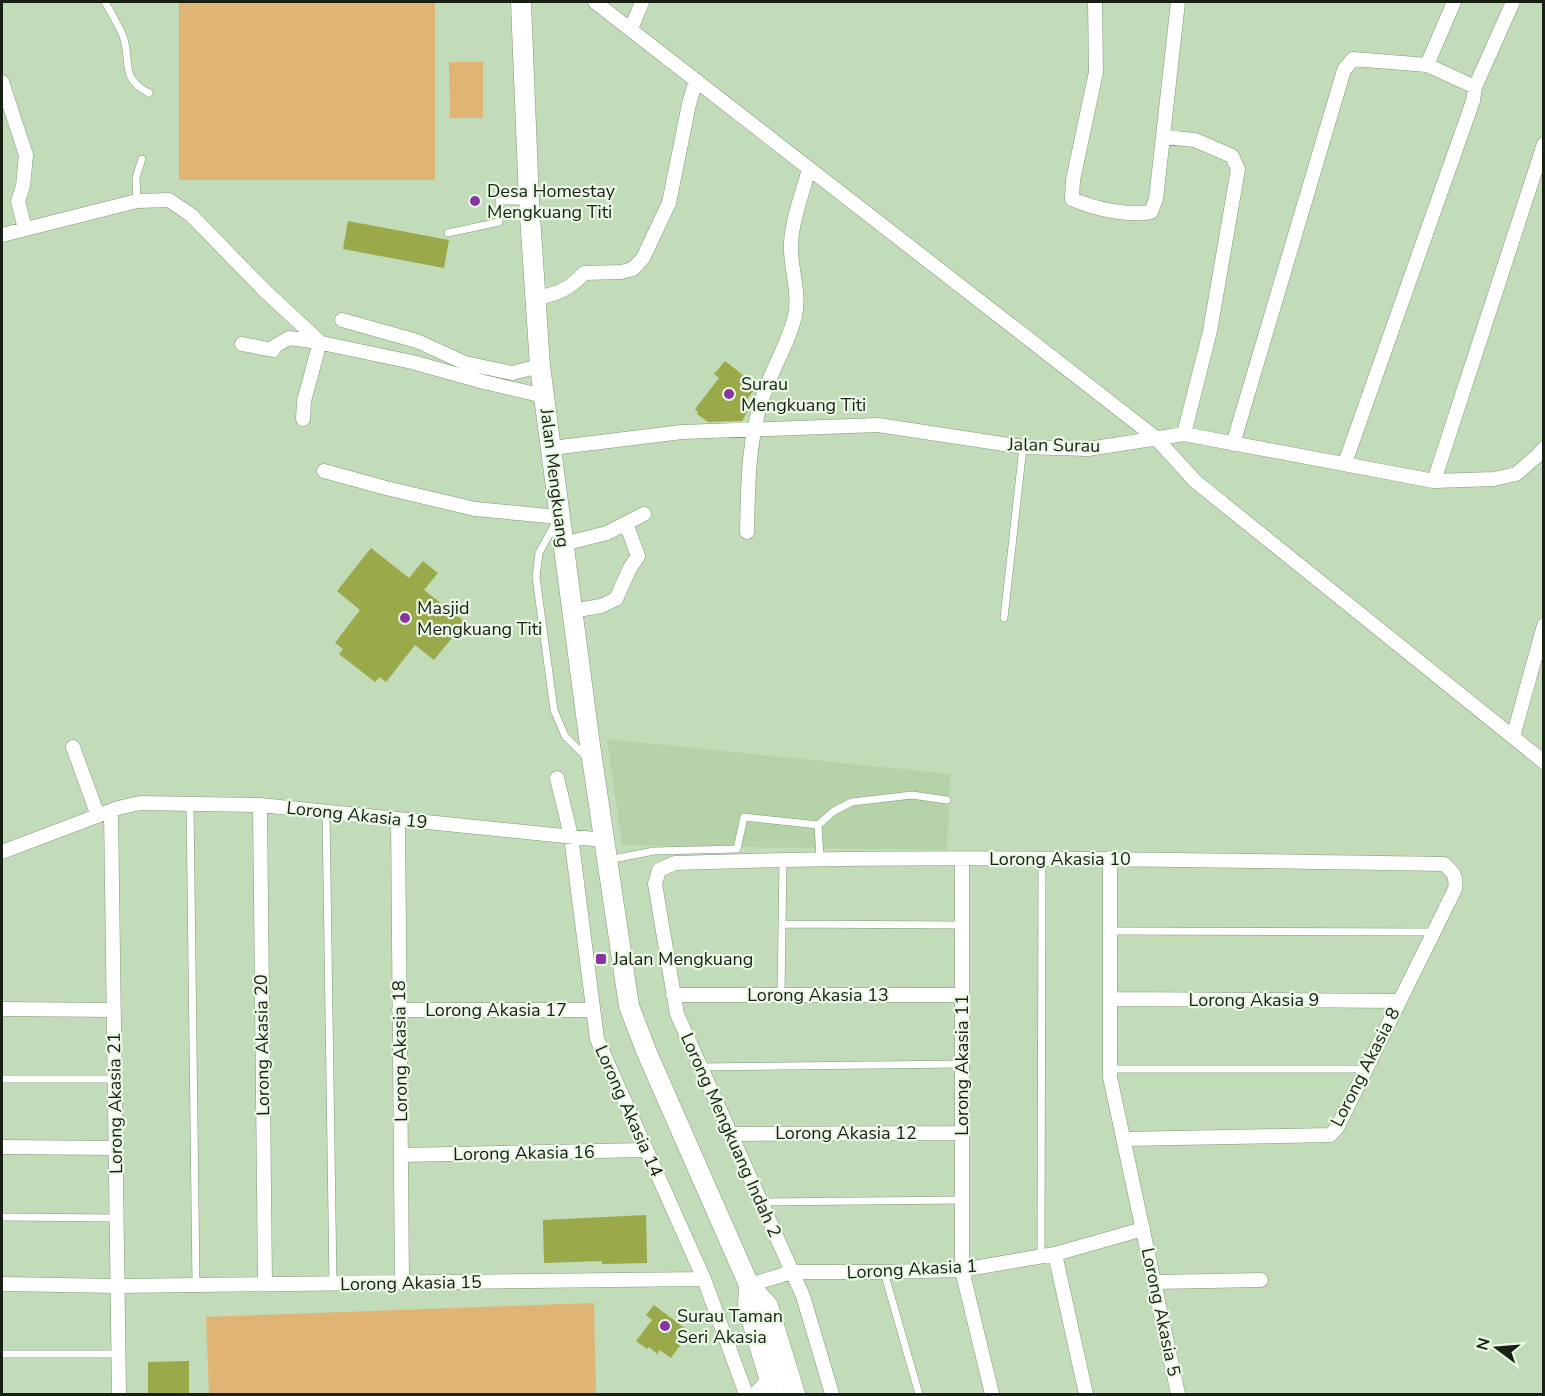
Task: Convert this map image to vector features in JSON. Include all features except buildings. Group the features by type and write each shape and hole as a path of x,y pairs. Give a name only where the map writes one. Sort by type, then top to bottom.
{"main road":[{"name":"Jalan Mengkuang","path":"521,2 534,299 535,394 552,448 592,763 629,1006 647,1053 749,1285 768,1306 795,1395"},
{"name":"Jalan Mengkuang","path":"749,1285 748,1308 771,1387"}],"street":[{"path":"595,2 1156,438 1195,481 1544,762"},
{"path":"631,29 642,2"},
{"path":"1095,2 1096,72 1073,180 1072,199 1135,215 1151,212 1156,199 1178,2"},
{"path":"1427,65 1454,2"},
{"path":"1345,463 1473,101 1475,87 1513,2"},
{"path":"1233,444 1344,70 1353,59 1427,65 1475,87"},
{"path":"534,299 573,286 584,273 621,272 633,269 643,258 669,203 689,104 696,81"},
{"path":"2,82 26,155 23,186 18,201 25,229"},
{"path":"1164,137 1195,140 1232,156 1238,169 1210,331 1184,434"},
{"path":"1434,481 1536,188 1544,144"},
{"path":"747,532 753,430 766,389 777,366 795,315 797,289 790,247 809,169"},
{"path":"2,235 137,201 169,200 191,215 264,290 320,342"},
{"path":"342,320 417,341 465,363 512,373 533,368"},
{"path":"242,344 273,351 275,346 289,338 320,342 412,362 535,394"},
{"path":"412,362 417,341"},
{"path":"303,419 304,401 320,342"},
{"name":"Jalan Surau","path":"552,448 682,432 878,425 1023,447 1088,449 1184,434 1434,481 1494,479 1516,474 1544,448"},
{"path":"324,471 475,509 559,517"},
{"path":"563,544 607,533 644,514"},
{"path":"572,611 601,606 616,599 638,556 626,523"},
{"path":"1513,737 1544,625"},
{"name":"Lorong Akasia 21","path":"73,747 104,814 114,1010 119,1395"},
{"name":"Lorong Akasia 14","path":"557,778 571,836 597,1039 704,1279 746,1395"},
{"name":"Lorong Akasia 19","path":"2,852 140,803 260,805 604,840"},
{"name":"Lorong Akasia 20","path":"260,805 265,1284"},
{"name":"Lorong Akasia 18","path":"398,819 402,1282"},
{"name":"Lorong Akasia 10","path":"659,870 675,863 820,858 962,860 1110,858 1444,864 1453,871 1456,878"},
{"name":"Lorong Akasia 5","path":"1110,858 1110,1069 1178,1395"},
{"name":"Lorong Akasia 11","path":"962,860 962,1270 992,1395"},
{"name":"Lorong Mengkuang Indah 2","path":"659,870 655,884 676,1014 803,1296 832,1395"},
{"name":"Lorong Akasia 8","path":"1124,1139 1330,1135 1336,1128 1434,932 1455,889 1456,878"},
{"name":"Lorong Akasia 13","path":"673,995 962,995"},
{"name":"Lorong Akasia 9","path":"1110,999 1399,1001"},
{"path":"2,1009 114,1010"},
{"name":"Lorong Akasia 17","path":"399,1010 592,1010"},
{"name":"Lorong Akasia 12","path":"730,1134 962,1133"},
{"path":"2,1147 116,1148"},
{"name":"Lorong Akasia 16","path":"402,1155 645,1150"},
{"name":"Lorong Akasia 1","path":"749,1285 792,1272 962,1270 1048,1255 1143,1229"},
{"path":"1048,1255 1086,1395"},
{"name":"Lorong Akasia 15","path":"2,1284 118,1286 704,1279"},
{"path":"1155,1282 1261,1280"},
{"path":"755,1395 771,1387"}],"lane":[{"path":"105,2 123,38 129,76 138,88 148,93"},
{"path":"137,201 136,177 142,159"},
{"path":"448,233 499,222 499,201 529,201"},
{"path":"1004,618 1023,447"},
{"path":"559,517 539,553 536,577 554,710 565,736 592,763"},
{"path":"608,860 654,851 737,849 744,817 818,825 834,811 852,802 912,795 947,800"},
{"path":"190,804 196,1285"},
{"path":"326,812 333,1284"},
{"path":"818,825 820,858"},
{"path":"1042,858 1048,1255"},
{"path":"781,995 783,859"},
{"path":"782,924 962,926"},
{"path":"1110,931 1434,932"},
{"path":"700,1067 962,1064"},
{"path":"1110,1069 1366,1069"},
{"path":"2,1079 115,1079"},
{"path":"760,1202 962,1200"},
{"path":"2,1217 117,1218"},
{"path":"884,1272 919,1395"},
{"path":"2,1354 119,1354"}],"shaded area":[{"path":"435,2 435,180 179,180 179,3"},
{"path":"449,62 483,62 483,118 450,118"},
{"path":"607,739 951,774 947,850 622,845"},
{"path":"594,1303 596,1394 209,1394 206,1317"}],"place":[{"name":"Desa Homestay Mengkuang Titi","path":"475,201"},
{"name":"Surau Mengkuang Titi","path":"729,394"},
{"name":"Masjid Mengkuang Titi","path":"405,618"},
{"name":"Jalan Mengkuang","path":"601,959"},
{"name":"Surau Taman Seri Akasia","path":"665,1326"}]}
